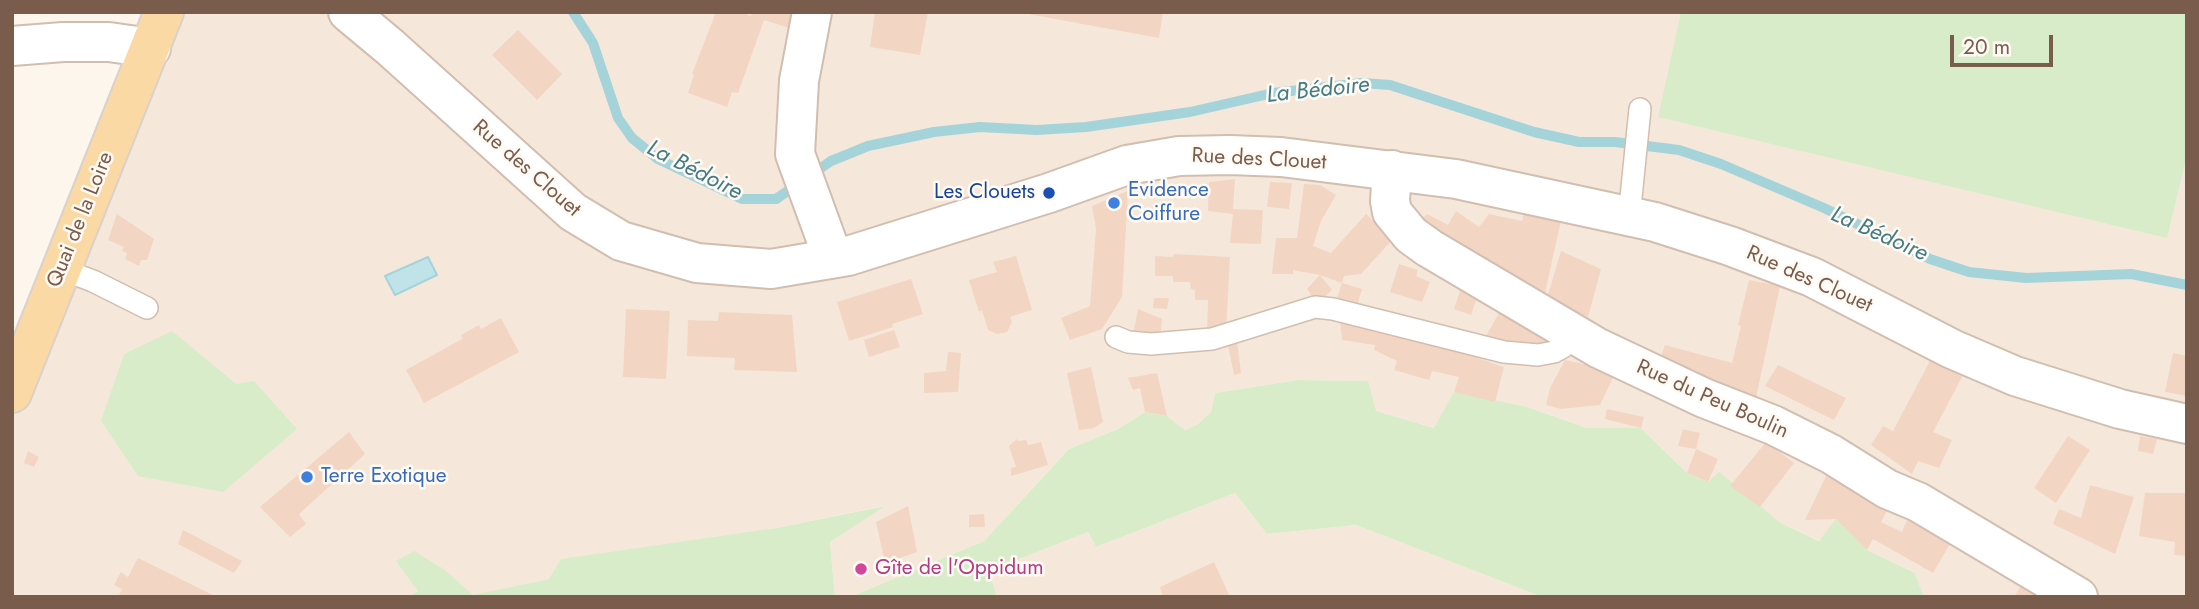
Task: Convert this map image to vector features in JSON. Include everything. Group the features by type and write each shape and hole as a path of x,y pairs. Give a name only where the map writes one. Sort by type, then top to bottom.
{"main road":[{"name":"Quai de la Loire","path":"12,393 164,12"}],"street":[{"name":"Rue des Clouet","path":"348,12 573,212 621,241 697,263 771,270 848,256 1049,193 1127,165 1179,156 1281,157 1456,179 1655,222 1802,273 1952,349 2015,376 2120,408 2187,424"},
{"path":"812,12 799,81 795,153 833,258"},
{"path":"12,46 109,42 151,48"},
{"name":"Rue du Peu Boulin","path":"1392,170 1392,212 1411,235 1598,348 1680,387 1773,425 1830,454 1887,489 1918,502 2078,597"}],"lane":[{"path":"1629,216 1640,109"},
{"path":"61,269 148,307"},
{"path":"1116,337 1128,342 1151,344 1212,339 1315,307 1333,309 1504,352 1538,355 1554,352 1563,346 1572,333"}],"shaded area":[{"path":"164,12 2187,12 2187,597 1924,597 1915,573 1867,550 1836,520 1820,541 1781,523 1748,496 1687,473 1641,428 1587,428 1527,407 1435,428 1375,411 1367,381 1298,380 1215,393 1211,412 1198,424 1185,430 1167,416 1145,412 1118,429 1069,449 984,541 850,597 835,597 830,542 883,506 473,596 445,570 407,597 12,597 12,393"},
{"path":"1235,493 1267,534 1356,525 1542,597 997,597 989,571 1088,532 1096,547"}],"green space":[{"path":"1681,12 2187,12 2187,155 2167,238 1658,117"},
{"path":"172,331 236,384 254,381 297,429 223,492 138,476 101,421 124,354"},
{"path":"1298,380 1368,381 1376,411 1434,428 1454,392 1527,407 1587,428 1641,428 1687,473 1708,482 1719,472 1781,523 1819,541 1836,519 1867,550 1915,573 1924,597 1542,597 1356,525 1267,534 1235,493 1096,547 1088,532 989,571 997,597 850,597 984,541 1069,449 1118,429 1145,412 1167,416 1185,430 1198,424 1211,412 1215,393"},
{"path":"885,506 830,542 835,597 407,597 418,591 396,561 414,551 445,570 473,595 549,579 561,559 776,528"}],"water":[{"path":"428,257 437,275 395,295 385,276"}],"building":[{"path":"716,12 740,12 751,16 752,12 791,12 789,28 764,20 738,93 732,92 727,107 688,93 694,75 692,74"},
{"path":"875,12 928,12 920,55 870,47"},
{"path":"1017,12 1163,12 1159,38"},
{"path":"518,30 562,74 537,100 492,55"},
{"path":"1235,179 1233,209 1263,210 1261,244 1230,243 1233,214 1208,211 1209,182"},
{"path":"1270,182 1292,183 1289,209 1267,207"},
{"path":"1304,184 1320,185 1336,195 1321,221 1313,246 1331,253 1366,214 1393,239 1361,274 1344,276 1342,283 1293,270 1293,274 1272,274 1276,238 1297,238"},
{"path":"1128,191 1122,297 1102,329 1070,340 1061,318 1090,306 1096,229 1092,206"},
{"path":"1456,211 1479,227 1489,214 1522,221 1524,212 1561,220 1544,298 1416,226 1427,214 1448,225"},
{"path":"117,214 154,239 147,260 141,260 139,266 125,259 127,253 122,251 124,247 108,240"},
{"path":"1561,251 1601,269 1588,317 1547,298"},
{"path":"1174,254 1230,257 1226,331 1207,334 1208,300 1195,300 1195,290 1191,289 1190,282 1173,282 1173,276 1155,276 1155,256 1173,257"},
{"path":"1016,256 1032,310 1010,317 1012,322 1007,332 997,334 988,330 969,280 997,272 993,262"},
{"path":"1399,264 1418,270 1416,276 1430,282 1422,302 1390,292"},
{"path":"1320,275 1332,290 1320,301 1314,299 1307,289"},
{"path":"911,279 923,314 849,341 837,302"},
{"path":"1749,280 1780,286 1753,412 1657,369 1665,345 1732,363"},
{"path":"1342,283 1362,289 1357,306 1337,299"},
{"path":"1462,285 1479,291 1471,315 1454,309"},
{"path":"1154,298 1169,298 1167,309 1153,308"},
{"path":"1504,304 1553,330 1550,345 1511,346 1485,338"},
{"path":"626,309 670,311 666,379 623,377"},
{"path":"1138,309 1162,319 1160,340 1133,336"},
{"path":"719,312 792,315 797,372 734,370 735,358 687,356 688,320 718,321"},
{"path":"501,318 519,352 424,403 406,370 462,339 461,335 479,325 481,329"},
{"path":"1340,320 1504,367 1495,402 1454,392 1459,377 1432,371 1429,380 1394,370 1397,361 1374,350 1375,345 1342,340"},
{"path":"894,330 900,347 869,357 864,340"},
{"path":"1237,342 1241,373 1234,375 1228,345"},
{"path":"948,352 961,353 958,392 924,393 924,373 946,371"},
{"path":"2173,353 2187,356 2187,396 2165,392"},
{"path":"1931,359 1963,375 1933,432 1952,440 1939,468 1918,461 1912,474 1871,445 1883,426 1893,431"},
{"path":"1565,360 1616,371 1600,405 1561,409 1546,405 1550,388"},
{"path":"1778,365 1846,398 1834,420 1765,386"},
{"path":"1091,367 1103,422 1094,428 1079,430 1067,373"},
{"path":"1157,373 1167,416 1145,412 1140,388 1133,390 1128,378"},
{"path":"1607,409 1644,417 1641,428 1605,419"},
{"path":"1683,429 1700,433 1696,449 1678,446"},
{"path":"349,432 365,454 299,514 306,524 290,537 260,507"},
{"path":"2068,436 2090,450 2056,503 2034,488"},
{"path":"2140,436 2157,439 2153,454 2138,451"},
{"path":"1017,439 1026,440 1028,445 1041,442 1048,465 1011,476 1011,468 1016,467 1009,446"},
{"path":"1766,442 1794,463 1760,507 1730,486"},
{"path":"1696,449 1718,459 1708,482 1687,473"},
{"path":"28,451 39,457 34,467 24,463"},
{"path":"1827,474 1888,509 1881,522 1902,532 1907,520 1950,544 1933,573 1873,539 1867,550 1836,519 1805,520"},
{"path":"2090,485 2134,497 2115,554 2053,524 2059,509 2081,518"},
{"path":"2145,493 2187,493 2187,556 2174,555 2175,542 2139,536"},
{"path":"908,506 917,552 885,563 876,522"},
{"path":"984,514 985,527 969,527 969,515"},
{"path":"183,530 242,561 234,573 178,544"},
{"path":"138,558 217,597 118,597 122,589 114,585 121,572 128,577"},
{"path":"1214,562 1230,597 1163,597 1160,587"},
{"path":"2025,580 2041,594 2039,597 2014,597"}],"waterway":[{"name":"La Bédoire","path":"573,12 593,43 618,118 632,138 658,159 742,199 776,199 798,184"},
{"name":"La Bédoire","path":"811,175 831,161 868,146 934,132 980,127 1037,130 1086,127 1190,112 1273,93 1362,83 1390,85 1534,132 1579,142 1615,142 1679,150 1721,164 1824,208 1930,259 1969,272 2026,278 2131,274 2187,285"}],"place":[{"name":"Les Clouets","path":"1049,193"},
{"name":"Evidence Coiffure","path":"1114,203"},
{"name":"Terre Exotique","path":"307,477"},
{"name":"Gîte de l'Oppidum","path":"861,569"}]}
